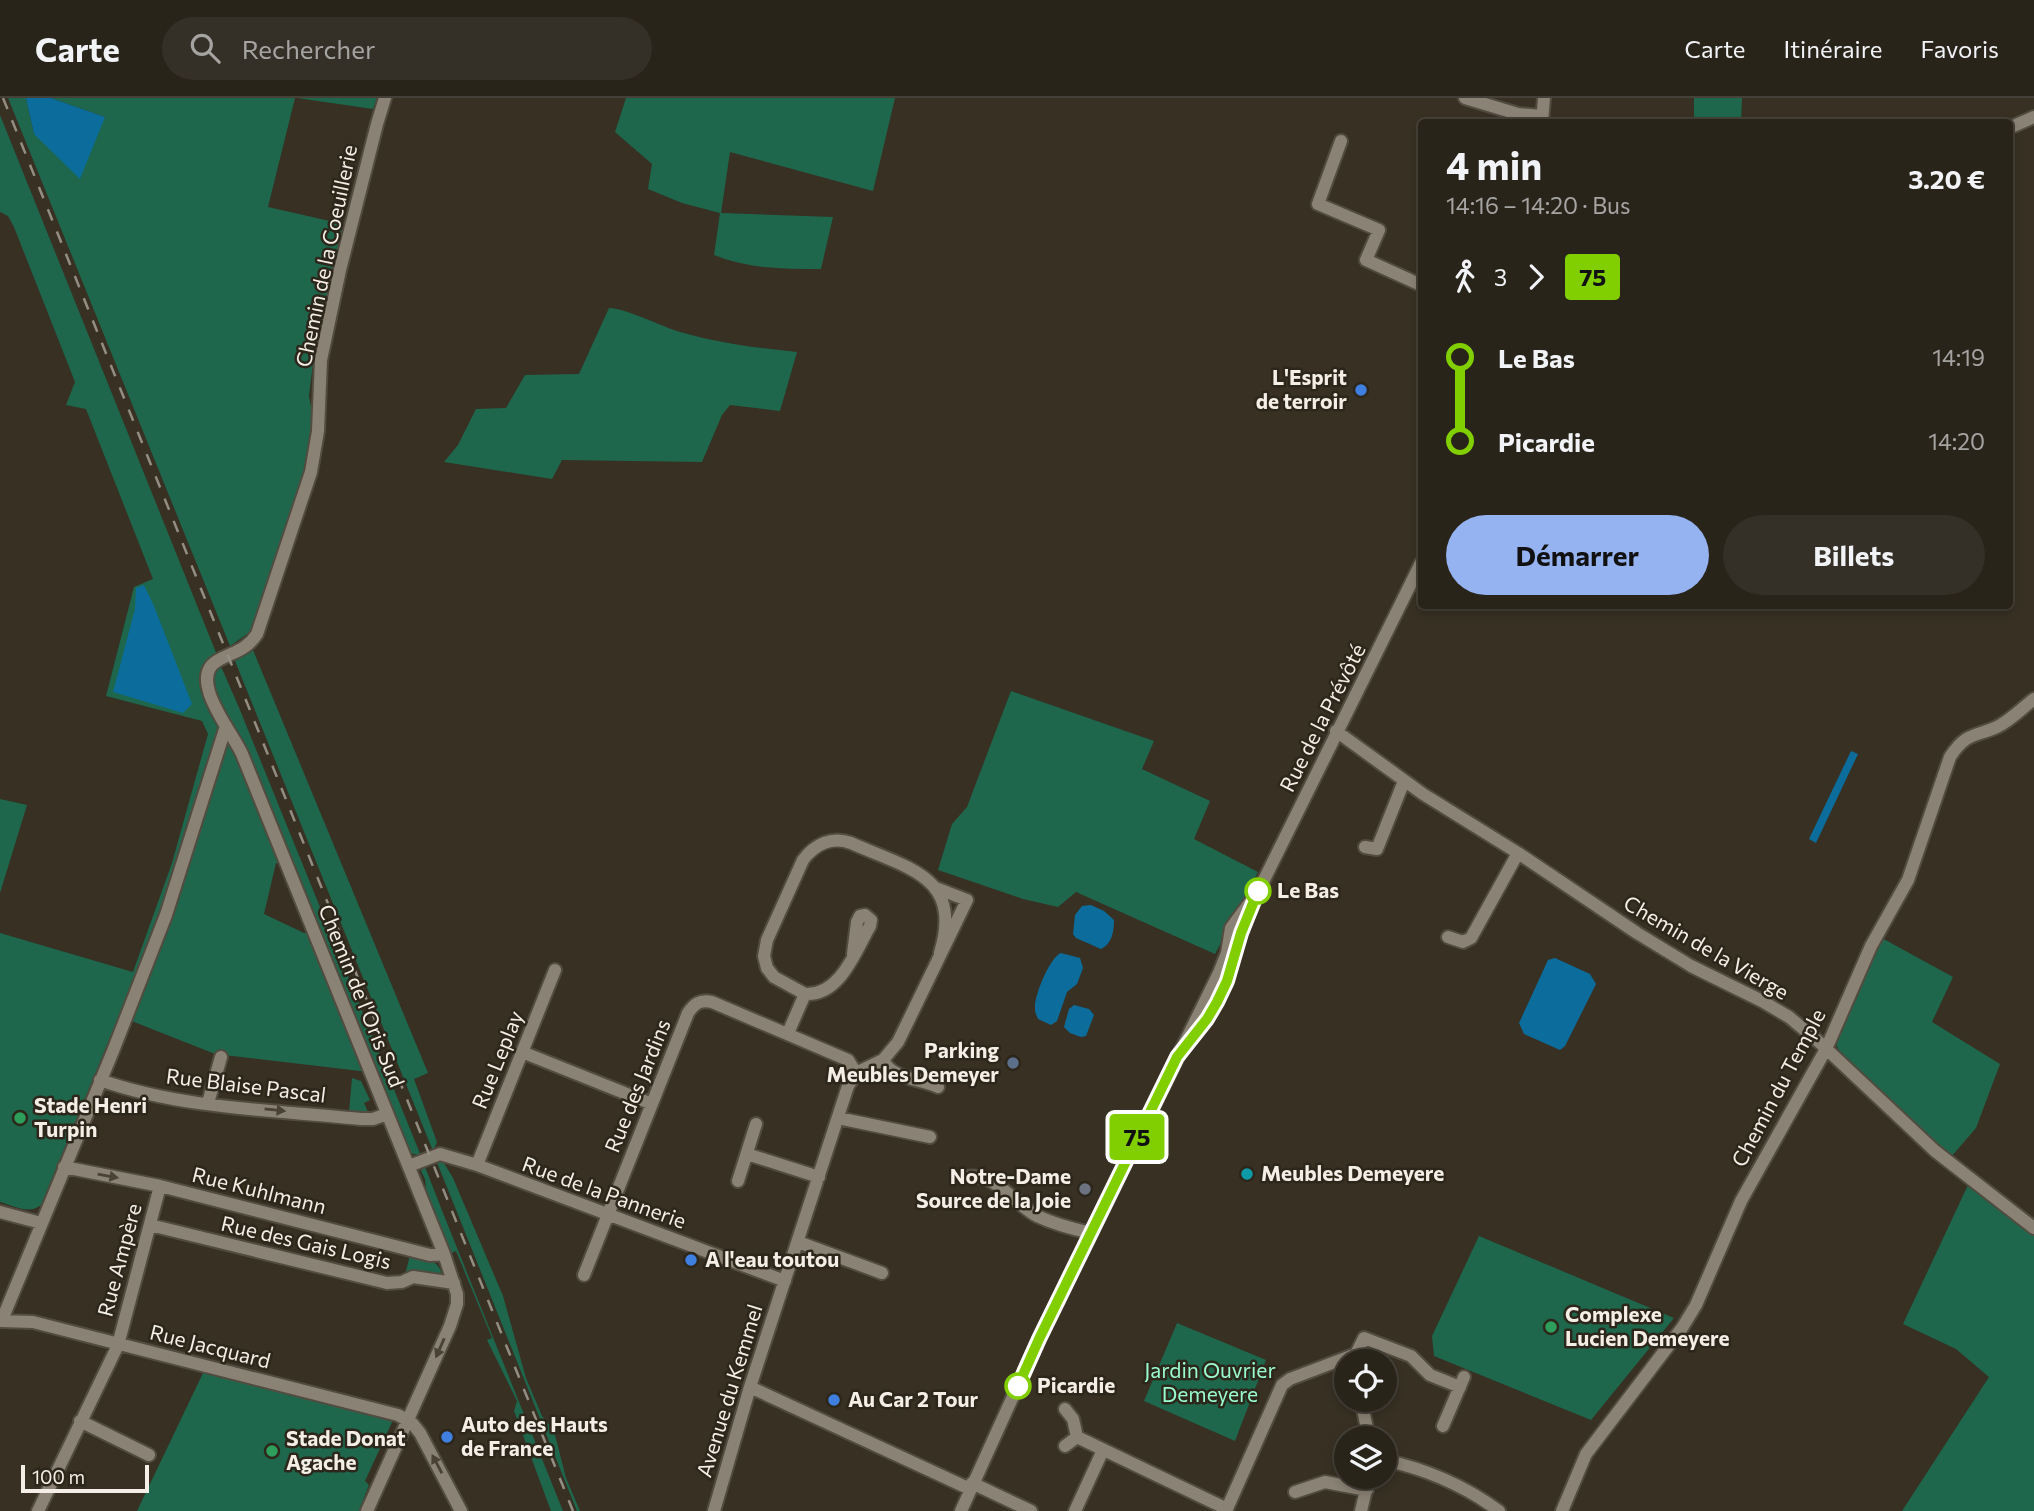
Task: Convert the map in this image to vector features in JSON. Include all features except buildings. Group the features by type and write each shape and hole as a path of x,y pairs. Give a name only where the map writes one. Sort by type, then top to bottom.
{"street":[{"name":"Chemin de la Coeuillerie","path":"226,726 207,686 206,677 214,663 246,647 260,628 311,472 317,441 321,368 327,334 385,98"},
{"path":"1465,98 1542,119 1544,98"},
{"path":"2013,126 2034,117"},
{"path":"1341,141 1318,204 1379,230 1366,260 1418,284"},
{"name":"Rue de la Prévôté","path":"961,1511 1091,1233 1221,969 1231,928 1259,890 1418,569"},
{"name":"Chemin du Temple","path":"1562,1511 1590,1447 1687,1321 1741,1201 1826,1049 1871,946 1912,872 1950,757 1957,747 1971,736 2004,723 2034,699"},
{"path":"1,1321 171,901 226,726"},
{"name":"Chemin de l'Oris Sud","path":"226,726 240,748 454,1283"},
{"name":"Chemin de la Vierge","path":"1336,731 1404,781 1669,953 1781,1012 1826,1049 1935,1151 2034,1228"},
{"path":"1365,847 1377,849 1404,781"},
{"path":"853,954 834,985 821,992 805,994 774,977 767,968 764,950 803,860 814,849 828,841 846,841 914,871 936,888 943,899 947,915 940,953"},
{"path":"1448,937 1463,942 1471,938 1518,853"},
{"path":"805,994 789,1033 845,1058 856,1073 883,1060 898,1042 970,895 936,888"},
{"name":"Rue Leplay","path":"477,1164 555,970"},
{"name":"Rue des Jardins","path":"583,1275 688,1013 697,1002 708,1001 789,1033"},
{"path":"522,1052 652,1104"},
{"path":"208,1103 221,1056"},
{"path":"883,1060 894,1074 922,1080 938,1087"},
{"name":"Avenue du Kemmel","path":"713,1511 750,1387 850,1081 856,1073"},
{"name":"Rue Blaise Pascal","path":"100,1080 151,1094 208,1103 368,1119 387,1114"},
{"path":"838,1118 930,1136"},
{"path":"738,1181 756,1124"},
{"name":"Rue de la Pannerie","path":"409,1166 440,1154 477,1164 785,1281"},
{"path":"747,1154 820,1177"},
{"name":"Rue Kuhlmann","path":"64,1167 160,1186 430,1255 444,1254"},
{"path":"966,1177 977,1176 991,1181 1038,1216 1091,1233"},
{"name":"Rue Ampère","path":"38,1511 118,1345 160,1186"},
{"path":"0,1212 41,1223"},
{"name":"Rue des Gais Logis","path":"150,1225 387,1283 395,1284 414,1277 454,1283"},
{"path":"798,1242 883,1273"},
{"path":"367,1511 455,1313 457,1304 454,1283"},
{"name":"Rue Jacquard","path":"1,1321 33,1322 368,1407 398,1415 408,1421"},
{"path":"1360,1349 1364,1338 1392,1349"},
{"path":"1397,1351 1413,1357 1430,1375 1462,1382 1443,1426"},
{"path":"1077,1437 1227,1510 1284,1382 1334,1366"},
{"path":"750,1387 1031,1511"},
{"path":"1065,1409 1073,1419 1077,1437"},
{"path":"408,1421 417,1428 425,1441 461,1511"},
{"path":"80,1422 149,1455"},
{"path":"400,1440 411,1435 425,1441"},
{"path":"1065,1446 1077,1437"},
{"path":"1074,1511 1103,1450"},
{"path":"1397,1463 1440,1477 1499,1511"},
{"path":"1296,1492 1325,1482 1334,1482"},
{"path":"1361,1511 1367,1489"}],"green space":[{"path":"8,98 26,98 34,134 105,117 51,98 295,98 268,207 343,224 314,355 309,396 313,417 306,465 253,630 230,646"},
{"path":"297,98 377,98 373,109"},
{"path":"626,98 895,98 873,191 730,152 721,213 833,217 821,269 753,266 714,255 720,213 682,203 648,189 652,164 615,132"},
{"path":"1694,98 1742,98 1741,119 1694,119"},
{"path":"0,115 217,655 210,658 212,667 220,664 240,710 421,1156 410,1153 377,1073 215,1054 119,1016 41,1205 26,1210 0,1202 0,933 133,972 172,863 208,734 202,721 106,696 134,587 153,579 86,409 66,405 75,382 14,227 8,216 0,212","holes":["276,863 284,864 310,932 304,933 264,914"]},
{"path":"609,308 625,311 695,336 738,345 797,352 780,411 730,405 722,415 702,462 562,460 552,479 444,462 458,445 476,409 506,408 525,375 579,374"},
{"path":"253,650 428,1073 414,1079 437,1142 433,1151 235,661"},
{"path":"1011,691 1154,741 1142,769 1210,801 1194,839 1258,872 1215,954 1076,892 1058,907 1023,899 938,870 952,824 967,807"},
{"path":"0,799 27,805 0,893"},
{"path":"1880,937 1953,977 1932,1022 2000,1064 1976,1128 1951,1157 1843,1057 1835,1043"},
{"path":"352,1078 361,1081 370,1100 364,1103 369,1114 349,1112"},
{"path":"436,1160 444,1163 453,1178 503,1296 526,1378 542,1416 554,1431 566,1478 580,1511 577,1511"},
{"path":"424,1164 563,1511 551,1511 514,1411 517,1401 487,1340 492,1338 456,1251 449,1254 421,1171"},
{"path":"1968,1185 2034,1234 2034,1511 1902,1511 1989,1377 1956,1349 1903,1324"},
{"name":"Complexe Lucien Demeyere","path":"1479,1236 1674,1318 1591,1420 1434,1356 1432,1336"},
{"path":"410,1255 435,1263 442,1276 405,1275"},
{"name":"Jardin Ouvrier Demeyere","path":"1177,1323 1266,1360 1235,1441 1144,1401"},
{"name":"Stade Donat Agache","path":"204,1371 393,1420 365,1481 369,1485 359,1511 137,1511"}],"water":[{"path":"26,98 51,98 105,117 80,179 34,134"},
{"path":"144,585 192,704 183,713 113,692 135,609 136,588"},
{"path":"1851,751 1858,754 1816,843 1809,839"},
{"path":"1091,905 1114,920 1110,941 1101,949 1076,938 1073,934 1075,915 1082,906"},
{"path":"1061,953 1080,958 1083,968 1077,984 1067,992 1057,1021 1051,1025 1038,1019 1035,1002 1048,969"},
{"path":"1555,958 1590,974 1596,984 1565,1046 1560,1050 1524,1034 1519,1023 1548,960"},
{"path":"1074,1005 1089,1009 1094,1015 1086,1036 1070,1033 1064,1027 1069,1009"}],"railway":[{"path":"3,98 573,1511"}],"bus line":[{"name":"75","path":"1018,1386 1177,1057 1217,1002 1233,965 1241,933 1258,891"}],"place":[{"name":"L'Esprit de terroir","path":"1361,390"},
{"name":"Le Bas","path":"1258,891"},
{"name":"Parking Meubles Demeyer","path":"1013,1063"},
{"name":"Stade Henri Turpin","path":"20,1118"},
{"name":"Meubles Demeyere","path":"1247,1174"},
{"name":"Notre-Dame Source de la Joie","path":"1085,1189"},
{"name":"A l'eau toutou","path":"691,1260"},
{"name":"Complexe Lucien Demeyere","path":"1551,1327"},
{"name":"Picardie","path":"1018,1386"},
{"name":"Au Car 2 Tour","path":"834,1400"},
{"name":"Auto des Hauts de France","path":"447,1437"},
{"name":"Stade Donat Agache","path":"272,1451"}]}
